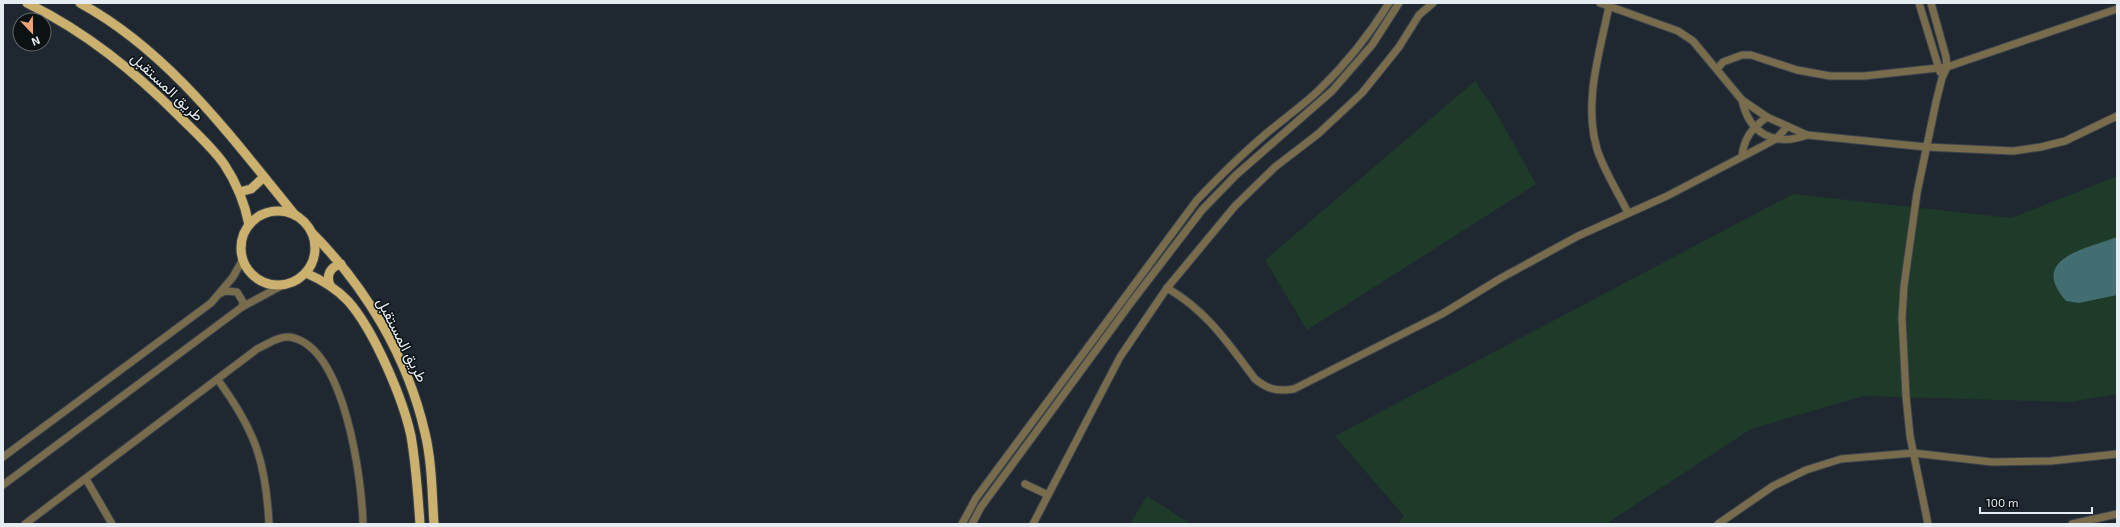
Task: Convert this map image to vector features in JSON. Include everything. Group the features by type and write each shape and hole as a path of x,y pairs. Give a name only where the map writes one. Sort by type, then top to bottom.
{"main road":[{"name":"طريق المستقبل","path":"27,3 55,16 82,34 134,74 191,128 223,163 238,192 250,225"},
{"name":"طريق المستقبل","path":"80,3 130,35 162,63 213,116 295,215"},
{"path":"238,192 250,189 264,177"},
{"path":"286,212 295,215 302,220 312,233 315,241 315,254 311,266 299,279 283,285 275,285 259,280 249,271 243,259 243,238 250,225 266,214 286,212"},
{"name":"طريق المستقبل","path":"312,233 341,264 366,299 389,338 412,388 426,434 432,480 434,524"},
{"path":"330,285 328,276 332,268 341,264"},
{"name":"طريق المستقبل","path":"306,273 330,285 340,293 356,312 379,351 398,392 411,436 420,524"}],"street":[{"path":"962,524 976,498 1122,299 1197,200 1228,168 1302,106 1340,68 1360,45 1389,3"},
{"path":"972,524 986,501 1130,304 1202,210 1241,170 1332,91 1372,45 1399,3"},
{"path":"1033,524 1120,357 1167,288 1235,206 1275,167 1318,134 1362,93 1399,47 1419,15 1433,3"},
{"path":"1600,3 1678,31 1693,41 1742,100 1787,127 1807,135 1926,147 2013,151 2041,148 2065,141 2117,116"},
{"path":"1919,3 1942,78"},
{"path":"1928,524 1913,453 1906,396 1902,318 1904,286 1926,147 1942,78 1947,67 1943,44 1931,3"},
{"path":"1609,6 1593,91 1592,121 1598,150 1628,213"},
{"path":"1717,70 1723,62 1742,55 1751,55 1797,70 1830,76 1864,76 1947,67 2117,9"},
{"path":"1933,46 1943,44"},
{"path":"1742,100 1748,118 1754,126 1768,136 1776,139 1787,140 1807,135"},
{"path":"1742,156 1747,137 1754,126 1767,116"},
{"path":"1167,288 1183,297 1210,320 1254,379 1264,386 1274,390 1286,391 1301,387 1435,317 1539,256 1667,196 1776,139 1787,127"},
{"path":"221,293 233,277 243,259"},
{"path":"3,485 242,307 283,285"},
{"path":"3,457 194,316 221,293 226,290 237,292 243,302 242,307"},
{"path":"1122,299 1130,304"},
{"path":"25,524 218,380 257,349 282,337 294,338 315,350 332,379 341,399 352,434 362,502 363,524"},
{"path":"218,380 238,408 254,438 263,467 268,496 269,524"},
{"path":"1718,524 1773,486 1806,470 1841,459 1913,453 1992,462 2051,461 2117,454"},
{"path":"86,479 112,524"},
{"path":"1025,484 1048,495"},
{"path":"2072,524 2117,514"}],"shaded area":[{"path":"1475,81 1496,112 1536,184 1307,330 1265,260"},
{"path":"2117,176 2117,394 2071,402 1864,396 1751,429 1606,524 1398,524 1404,516 1335,436 1793,194 2011,218"},
{"path":"2117,237 2117,295 2079,303 2066,301 2056,286 2054,275 2057,265 2066,257 2077,251"},
{"path":"1147,496 1191,524 1130,524"}]}
